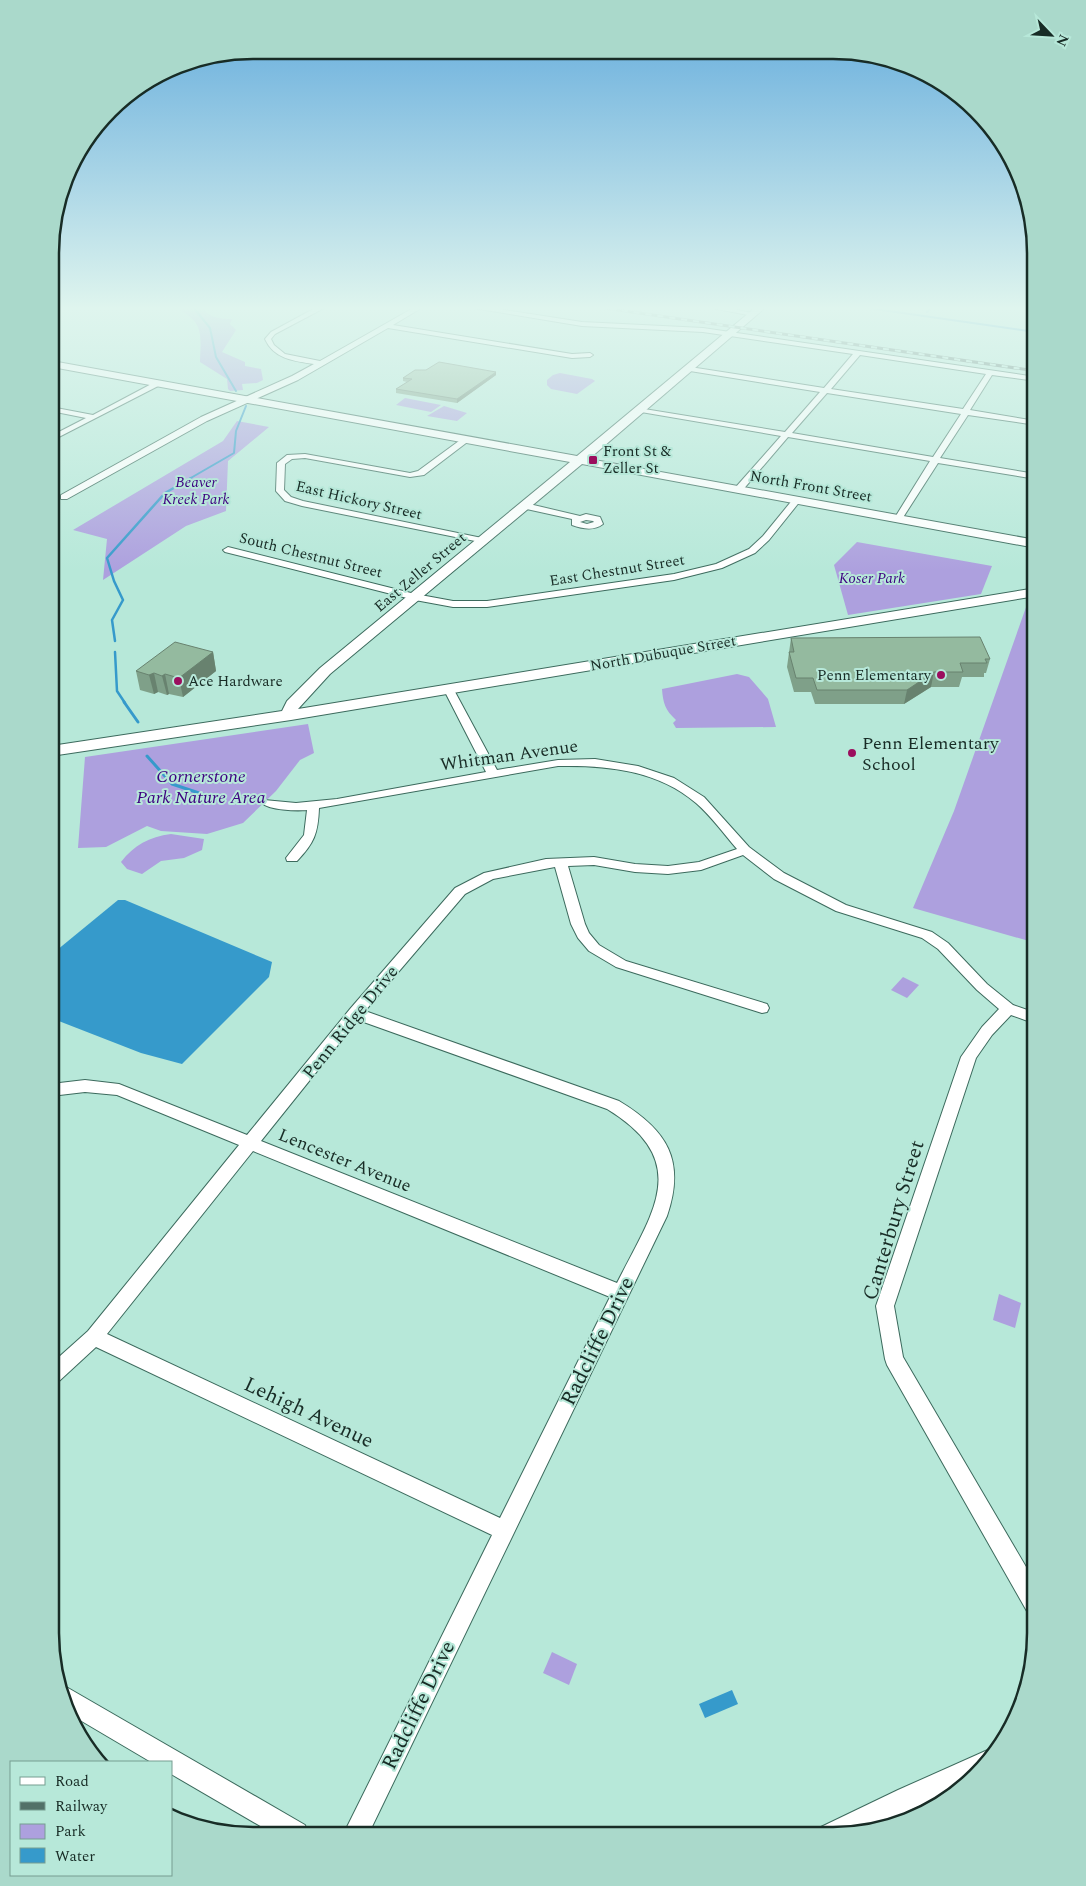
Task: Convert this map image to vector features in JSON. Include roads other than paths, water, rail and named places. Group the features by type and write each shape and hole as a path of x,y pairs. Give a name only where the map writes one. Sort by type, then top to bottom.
{"street":[{"path":"59,435 138,395"},
{"name":"North Front Street","path":"219,395 1027,542"},
{"path":"64,497 204,419 257,395"},
{"name":"East Zeller Street","path":"291,716 290,709 293,704 325,671 658,395"},
{"path":"738,490 821,395"},
{"path":"857,395 1027,422"},
{"path":"898,519 976,395"},
{"path":"59,410 93,417"},
{"path":"640,410 1027,475"},
{"name":"East Hickory Street","path":"466,440 426,470 410,475 305,456 290,457 281,463 280,491 285,497 297,502 482,542"},
{"name":"East Chestnut Street","path":"415,597 453,604 487,604 704,571 739,559 752,552 797,500"},
{"path":"525,506 579,518"},
{"name":"South Chestnut Street","path":"228,550 415,597"},
{"name":"North Dubuque Street","path":"59,750 291,716 1027,594"},
{"path":"449,690 493,774"},
{"name":"Whitman Avenue","path":"268,803 296,807 313,806 558,763 578,762 615,765 653,774 670,781 700,800 745,850 779,876 824,900 862,915 927,935 944,946 982,987 1008,1009 1027,1016"},
{"path":"292,858 309,841 312,834 313,806"},
{"name":"Penn Ridge Drive","path":"59,1369 94,1337 355,1014 460,890 477,880 502,872 560,862 594,861 635,868 668,870 701,866 745,850"},
{"path":"560,862 578,924 583,935 594,948 621,964 762,1008"},
{"name":"Canterbury Street","path":"1008,1009 987,1032 969,1057 885,1306 894,1358 1027,1589"},
{"name":"Radcliffe Drive","path":"355,1014 613,1105 642,1124 654,1138 663,1154 668,1170 665,1202 659,1216 359,1827"},
{"name":"Lencester Avenue","path":"59,1089 95,1086 119,1090 621,1293"},
{"name":"Lehigh Avenue","path":"94,1337 504,1530"},
{"path":"71,1703 171,1761"},
{"path":"172,1761 284,1827"},
{"path":"848,1827 906,1798 973,1768"}],"water":[{"path":"118,900 125,900 272,962 269,977 182,1064 141,1053 59,1021 59,948"},
{"path":"732,1690 738,1704 705,1718 699,1704"}],"waterway":[{"path":"189,479 234,453 236,431 246,406"},
{"path":"115,641 112,620 123,600 114,581 107,558 165,493 191,478"},
{"path":"115,652 117,691 125,703"},
{"path":"124,702 138,722"},
{"path":"147,756 172,784 220,800"}],"place":[{"name":"Front St & Zeller St","path":"593,460"},
{"name":"Penn Elementary","path":"941,675"},
{"name":"Ace Hardware","path":"178,681"},
{"name":"Penn Elementary School","path":"852,753"}],"park label":[{"name":"Beaver Kreek Park","path":"196,490"},
{"name":"Koser Park","path":"872,578"},
{"name":"Cornerstone Park Nature Area","path":"201,786"}]}
